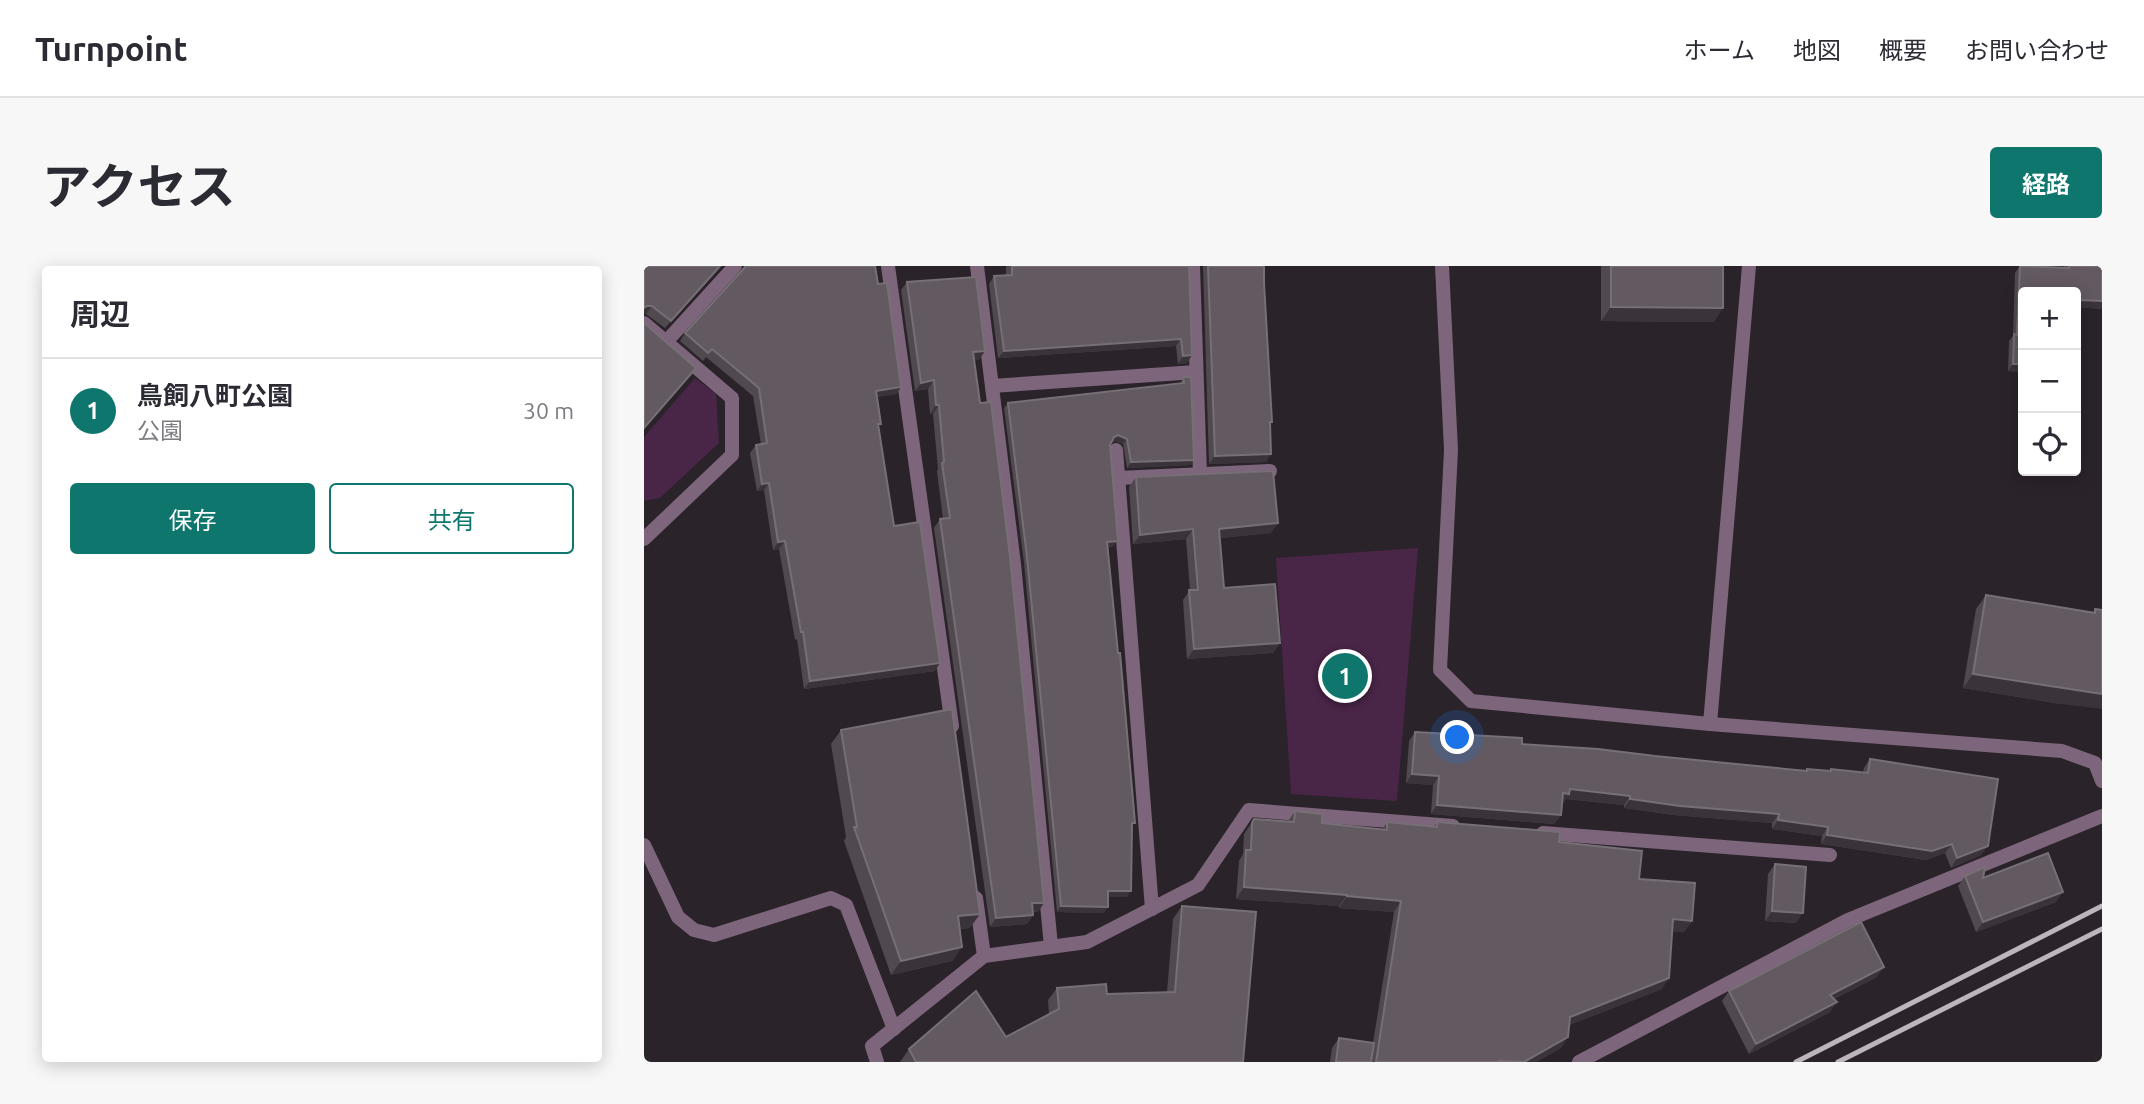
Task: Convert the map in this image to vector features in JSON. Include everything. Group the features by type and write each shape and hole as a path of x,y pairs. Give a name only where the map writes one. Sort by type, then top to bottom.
{"street":[{"path":"666,342 735,266"},
{"path":"888,266 953,735"},
{"path":"977,266 1014,564 1051,946"},
{"path":"1193,266 1200,474"},
{"path":"1442,266 1451,450 1440,670 1471,701 1710,724 2062,751 2095,763 2102,780"},
{"path":"1710,724 1749,266"},
{"path":"644,323 732,398 732,454 647,530"},
{"path":"992,386 1196,372"},
{"path":"1116,450 1152,909"},
{"path":"1118,478 1270,471"},
{"path":"877,1062 872,1046 984,956 1087,942 1198,885 1249,810 1473,827"},
{"path":"1579,1062 1848,920 2102,816"},
{"path":"1526,832 1830,855"},
{"path":"644,845 678,918 694,930 714,935 831,898 846,905 894,1029"},
{"path":"974,887 984,956"}],"shaded area":[{"path":"695,378 716,394 719,443 660,498 644,501 644,437"},
{"path":"1418,548 1397,801 1291,794 1276,558"}],"building":[{"path":"644,266 720,266 671,321 652,306 644,308"},
{"path":"746,266 875,266 878,284 887,283 901,387 876,391 881,424 878,424 894,526 920,522 940,663 810,681 785,541 778,542 769,483 762,484 756,445 767,443 759,388 712,349 708,353 685,333"},
{"path":"1012,266 1189,266 1192,355 1183,356 1181,339 1004,351 994,276 1012,275"},
{"path":"1208,266 1264,266 1272,422 1271,454 1215,456"},
{"path":"1611,266 1723,266 1723,308 1611,307"},
{"path":"2020,266 2102,266 2102,301 2081,300 2081,287 2019,287"},
{"path":"976,277 985,351 973,352 980,403 991,402 1010,557 1044,903 1032,903 1033,915 996,918 940,519 950,518 942,463 939,405 936,405 934,380 921,383 907,282"},
{"path":"2018,312 2018,364 2013,364 2014,334 2017,335"},
{"path":"644,323 696,368 644,428"},
{"path":"1183,377 1191,377 1194,460 1131,462 1127,439 1118,435 1110,445 1118,541 1107,542 1135,823 1132,823 1131,891 1108,891 1108,907 1061,906 1027,557 1008,403 1184,383"},
{"path":"1273,471 1278,523 1219,529 1224,588 1275,584 1280,643 1194,649 1189,590 1198,590 1193,529 1140,535 1136,477"},
{"path":"1986,595 2095,613 2095,609 2102,610 2102,694 1973,674"},
{"path":"952,709 980,914 958,916 962,947 901,961 854,827 857,827 841,730"},
{"path":"1415,732 1522,738 1522,744 1598,749 1807,771 1831,769 1868,773 1870,759 1998,779 1988,846 1957,858 1952,844 1932,851 1827,835 1828,827 1778,820 1779,814 1680,806 1630,799 1630,796 1570,789 1569,794 1563,793 1561,815 1437,805 1439,776 1412,774"},
{"path":"1295,811 1322,814 1322,823 1387,830 1387,822 1437,827 1437,822 1560,832 1559,842 1642,851 1639,879 1695,883 1692,921 1673,919 1669,978 1570,1017 1568,1037 1524,1062 1376,1062 1401,901 1244,887 1246,850 1251,850 1254,819 1294,822"},
{"path":"2048,853 2063,892 1983,922 1965,876 1985,867 1983,878"},
{"path":"1775,864 1806,867 1803,913 1772,911"},
{"path":"1182,906 1256,912 1243,1062 916,1062 909,1049 976,991 1006,1037 1059,1009 1057,988 1106,984 1107,994 1175,992"},
{"path":"1861,922 1884,967 1830,995 1837,1002 1756,1044 1729,991"},
{"path":"1339,1038 1374,1043 1371,1062 1336,1062"}],"railway":[{"path":"1796,1062 2102,906"},
{"path":"1838,1062 2102,929"}],"place":[{"name":"鳥飼八町公園","path":"1345,676"}]}
